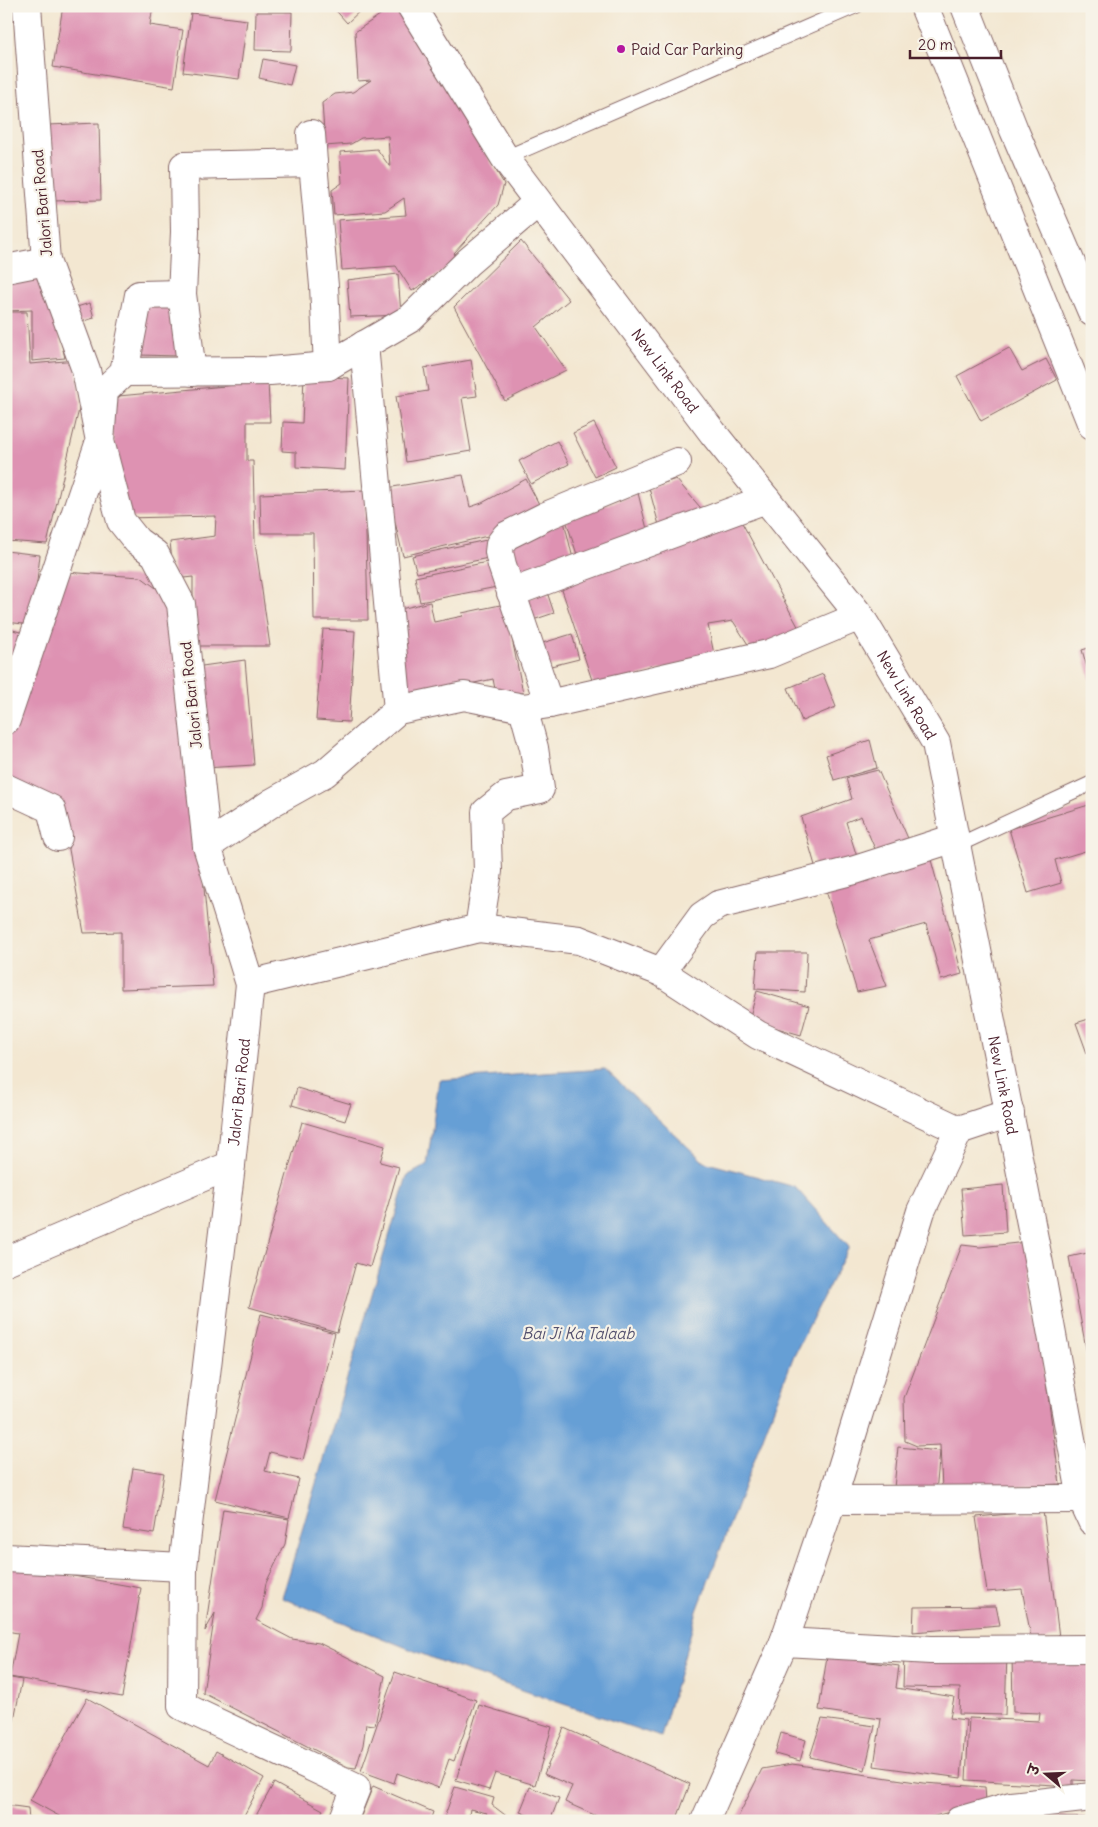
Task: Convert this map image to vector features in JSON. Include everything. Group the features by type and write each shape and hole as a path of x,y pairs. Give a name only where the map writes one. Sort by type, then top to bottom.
{"street":[{"name":"Jalori Bari Road","path":"6,1261 231,1164 250,984 207,846 181,604 155,554 137,541 121,521 100,441 86,370 46,261 27,6"},
{"name":"New Link Road","path":"411,6 505,158 537,203 766,499 860,616 936,743 1089,1513"},
{"path":"924,6 1092,425"},
{"path":"965,6 1014,130 1092,312"},
{"path":"311,134 324,286 328,366"},
{"path":"192,372 182,294 185,232 184,166 313,163"},
{"path":"124,372 270,370 328,366 411,318 468,262 537,203"},
{"path":"6,269 46,261"},
{"path":"6,720 100,441 104,391 124,372 139,296 182,294"},
{"path":"364,345 398,710"},
{"path":"479,928 488,871 486,812 506,796 540,789 534,748 536,706 511,593 498,552 500,544 506,536 546,516 677,462"},
{"path":"511,593 766,499"},
{"path":"207,846 273,802 325,773 366,735 398,710 464,696 536,706 769,654 860,616"},
{"path":"6,788 51,809 58,837"},
{"path":"661,972 702,916 718,905 955,842"},
{"path":"250,984 479,928 579,940 661,972 758,1035 959,1130 1010,1113"},
{"path":"705,1821 784,1642 832,1500 921,1211 959,1130"},
{"path":"231,1164 183,1567 182,1706 364,1787 343,1821"},
{"path":"832,1500 1089,1513"},
{"path":"6,1558 183,1567"},
{"path":"784,1642 931,1650 1092,1649"},
{"path":"959,1821 1011,1806 1092,1796"}],"lane":[{"path":"505,158 856,6"},
{"path":"955,842 1092,783"}],"water":[{"name":"Bai Ji Ka Talaab","path":"605,1069 704,1162 795,1187 849,1247 794,1355 697,1611 661,1737 457,1668 282,1598 407,1176 427,1165 439,1080"}],"building":[{"path":"63,6 153,6 150,25 183,30 174,87 53,67"},
{"path":"161,6 187,6 187,11 161,10"},
{"path":"332,6 365,6 347,23"},
{"path":"393,6 398,6 504,184 498,205 454,253 459,260 412,291 396,266 342,270 338,220 406,215 404,198 385,211 334,215 332,190 342,183 340,152 377,149 390,167 388,136 361,138 351,144 325,146 322,103 335,94 353,92 371,80 358,81 355,32"},
{"path":"256,12 292,12 291,51 255,50"},
{"path":"191,13 247,20 239,79 183,72"},
{"path":"263,59 295,65 290,85 259,78"},
{"path":"6,75 12,107 6,108"},
{"path":"99,123 101,200 50,201 48,125"},
{"path":"521,241 569,300 536,327 566,370 505,401 454,307"},
{"path":"40,271 52,303 65,358 32,361 32,310 6,311 6,275"},
{"path":"398,274 401,315 350,317 347,280"},
{"path":"90,303 94,318 74,324 70,309"},
{"path":"140,305 180,306 179,356 139,355"},
{"path":"6,312 27,312 30,364 76,360 80,405 47,544 6,541"},
{"path":"1009,348 1022,371 1046,359 1057,380 981,421 957,376"},
{"path":"471,360 477,396 462,398 471,451 406,462 396,396 428,391 424,368"},
{"path":"304,376 349,378 345,470 296,467 296,452 282,451 283,422 302,423"},
{"path":"268,382 270,422 247,422 247,461 253,461 255,542 270,646 193,646 193,577 174,579 170,542 215,536 216,516 124,518 108,397"},
{"path":"594,423 616,467 595,477 573,433"},
{"path":"557,441 569,464 531,484 519,461"},
{"path":"463,475 470,507 482,503 526,479 541,508 496,534 403,556 387,488"},
{"path":"676,479 706,514 660,529 649,488"},
{"path":"365,490 368,620 314,620 313,533 261,533 260,494"},
{"path":"638,493 648,533 579,561 566,520"},
{"path":"740,519 801,632 751,649 733,621 708,625 714,654 595,689 560,584"},
{"path":"564,521 574,563 516,587 505,542"},
{"path":"491,539 493,557 417,573 412,556"},
{"path":"6,551 40,555 32,625 6,622"},
{"path":"497,560 502,586 420,602 415,577"},
{"path":"64,572 141,577 167,596 186,693 213,986 121,989 121,932 84,933 61,805 6,782 6,730"},
{"path":"547,592 554,613 527,622 520,601"},
{"path":"430,602 434,622 463,616 462,613 505,604 523,693 497,699 493,679 410,697 392,611"},
{"path":"6,628 27,634 6,695"},
{"path":"323,629 355,631 349,722 316,720"},
{"path":"572,634 579,659 543,668 536,645"},
{"path":"1092,647 1092,681 1091,681 1082,650"},
{"path":"245,660 254,765 204,768 195,667"},
{"path":"823,674 836,707 802,721 788,688"},
{"path":"870,740 877,768 834,780 826,755"},
{"path":"878,770 910,843 878,856 861,816 846,822 858,860 816,869 801,817 852,799 846,778"},
{"path":"1092,804 1092,849 1055,860 1061,883 1028,893 1009,829"},
{"path":"931,860 962,974 941,980 926,924 869,940 887,986 857,992 824,884"},
{"path":"758,952 807,952 805,992 755,989"},
{"path":"757,991 809,1006 801,1035 749,1020"},
{"path":"1092,1018 1092,1067 1076,1023"},
{"path":"297,1088 351,1104 345,1121 292,1105"},
{"path":"302,1122 385,1146 380,1162 399,1167 370,1267 356,1263 337,1332 249,1307"},
{"path":"1003,1185 1006,1232 965,1235 961,1189"},
{"path":"1027,1242 1060,1484 942,1489 940,1445 917,1446 905,1441 904,1398 962,1245 980,1247"},
{"path":"1092,1252 1092,1359 1088,1359 1069,1257"},
{"path":"261,1314 335,1333 303,1460 270,1452 265,1471 299,1479 289,1518 215,1500"},
{"path":"898,1447 940,1451 936,1492 894,1488"},
{"path":"133,1468 164,1473 154,1534 123,1529"},
{"path":"223,1509 289,1519 285,1544 266,1583 262,1608 256,1620 292,1639 319,1643 385,1676 375,1725 366,1724 363,1745 356,1768 348,1767 203,1693 215,1613 205,1631"},
{"path":"1043,1511 1059,1637 1032,1642 1022,1589 987,1592 976,1517"},
{"path":"6,1564 141,1588 122,1697 10,1677 18,1633 6,1631"},
{"path":"996,1606 1000,1625 913,1632 914,1607"},
{"path":"1092,1652 1092,1781 1073,1780 1073,1786 966,1780 969,1718 1039,1721 1040,1713 1013,1712 1012,1653"},
{"path":"904,1653 1007,1653 1005,1715 959,1714 960,1688 903,1687"},
{"path":"827,1656 899,1666 896,1688 954,1697 950,1718 966,1720 961,1778 874,1766 881,1719 819,1710"},
{"path":"395,1672 476,1700 454,1761 449,1759 439,1788 397,1773 394,1783 361,1771"},
{"path":"6,1677 22,1680 7,1754 6,1753"},
{"path":"87,1698 209,1765 216,1751 264,1778 241,1821 68,1821 30,1800"},
{"path":"479,1705 552,1727 535,1785 495,1773 489,1790 456,1780"},
{"path":"822,1719 875,1726 865,1770 810,1757"},
{"path":"564,1728 690,1784 676,1821 608,1821 565,1802 572,1786 544,1774"},
{"path":"781,1733 806,1740 800,1761 775,1754"},
{"path":"792,1764 923,1783 985,1787 986,1802 917,1821 736,1821 762,1769"},
{"path":"274,1783 323,1810 317,1821 253,1821"},
{"path":"373,1786 433,1812 430,1821 359,1821"},
{"path":"455,1787 494,1798 492,1805 513,1821 482,1821 487,1813 470,1809 468,1821 443,1821"},
{"path":"530,1787 559,1798 550,1821 541,1821 520,1812"},
{"path":"6,1805 28,1808 29,1821 6,1821"},
{"path":"1039,1817 1092,1818 1092,1821 1028,1821"}],"place":[{"name":"Paid Car Parking","path":"621,49"}]}
